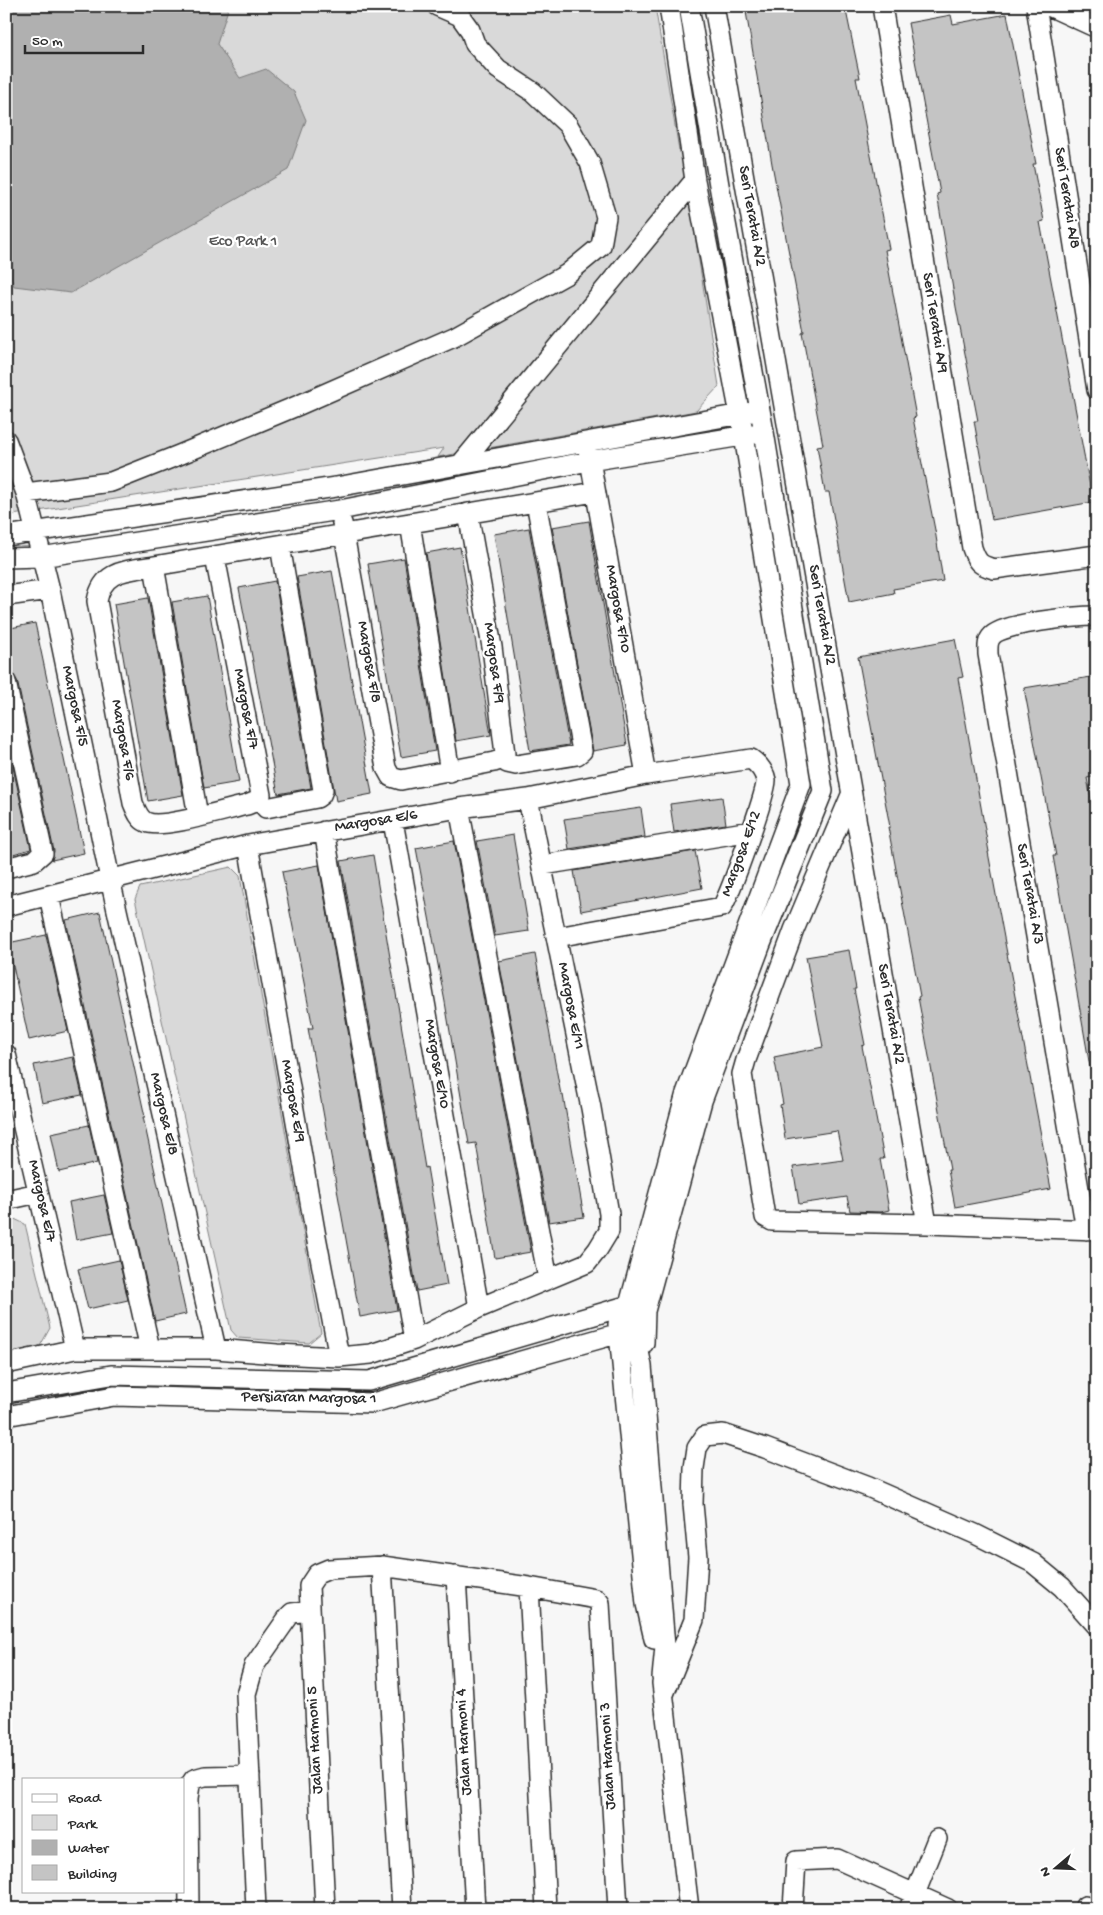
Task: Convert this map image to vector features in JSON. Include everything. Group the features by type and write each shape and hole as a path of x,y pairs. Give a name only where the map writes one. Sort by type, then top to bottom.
{"street":[{"path":"26,493 111,482 179,456 299,405 454,337 567,274 601,246 606,217 590,164 568,125 533,92 498,70 475,44 470,30 460,16 437,6"},
{"path":"663,1686 665,1646 642,1366 629,1309 686,1094 801,784 744,436 695,180 669,6"},
{"path":"689,6 799,636 823,791 760,944 702,1101 629,1309 619,1334 612,1343 623,1361 646,1604 663,1686 689,1909"},
{"name":"Seri Teratai A/2","path":"714,6 927,1224"},
{"name":"Seri Teratai A/9","path":"882,6 972,548 976,560 984,566 994,569 1097,555"},
{"name":"Seri Teratai A/8","path":"1036,6 1097,390"},
{"path":"1049,6 1097,28"},
{"path":"460,465 695,180"},
{"path":"6,558 41,557 340,510 760,411"},
{"path":"6,536 336,487 460,465 744,436 764,432"},
{"name":"Margosa F/5","path":"8,449 26,493 50,590 110,879"},
{"name":"Margosa F/10","path":"588,452 646,775"},
{"name":"Margosa F/8","path":"336,487 386,768 391,777 401,780 450,772"},
{"path":"280,546 323,790 317,798 266,808 259,800 198,816 154,566 595,492"},
{"path":"410,523 450,772 503,759 507,763 516,765 577,755 582,751 536,502"},
{"name":"Margosa F/9","path":"468,513 492,647 505,749 503,759"},
{"name":"Margosa F/7","path":"214,557 260,789 259,800"},
{"name":"Margosa F/6","path":"154,566 115,573 104,581 96,601 133,803 139,816 147,822 162,825 198,816"},
{"path":"6,596 50,590"},
{"name":"Seri Teratai A/3","path":"1091,1230 988,654 988,642 997,631 1067,617 1097,616"},
{"path":"778,639 799,636"},
{"path":"6,682 42,853 34,861 6,868"},
{"path":"797,758 818,754"},
{"name":"Margosa E/6","path":"6,906 248,845 459,808 528,799 646,775 751,759"},
{"name":"Margosa E/12","path":"556,937 722,907 766,787 763,771 751,759"},
{"path":"851,795 794,930 742,1074 765,1217 772,1221 1091,1230"},
{"name":"Margosa E/11","path":"528,799 543,865 591,1108 609,1214 609,1231 587,1263 548,1279"},
{"path":"6,1364 75,1349 216,1349 339,1357 371,1354 414,1340 478,1308 548,1279 459,808"},
{"name":"Margosa E/10","path":"393,821 478,1308"},
{"path":"324,831 414,1340"},
{"path":"543,865 751,831"},
{"name":"Margosa E/9","path":"248,845 339,1357"},
{"name":"Margosa E/8","path":"110,879 216,1349"},
{"path":"49,896 150,1349"},
{"name":"Margosa E/7","path":"6,1054 14,1124 38,1192 75,1349"},
{"path":"6,1200 38,1192"},
{"name":"Persiaran Margosa 1","path":"6,1392 111,1375 369,1381 629,1309"},
{"path":"619,1334 642,1366"},
{"name":"Persiaran Margosa 1","path":"9,1415 114,1396 373,1403 619,1334"},
{"path":"274,1399 278,1354"},
{"path":"6,1392 9,1415"},
{"path":"663,1686 694,1620 698,1557 693,1504 694,1468 697,1448 705,1436 723,1434 765,1448 868,1487 976,1534 1033,1563 1062,1587 1097,1626"},
{"path":"402,1909 382,1566 529,1587 546,1909"},
{"name":"Jalan Harmoni 5","path":"325,1909 309,1586 317,1574 329,1570 382,1566"},
{"name":"Jalan Harmoni 4","path":"456,1576 475,1909"},
{"name":"Jalan Harmoni 3","path":"529,1587 596,1599 602,1609 618,1909"},
{"path":"256,1909 246,1694 254,1666 289,1616 310,1611"},
{"path":"189,1909 188,1798 190,1785 194,1778 204,1776 250,1774"},
{"path":"912,1902 937,1839"},
{"path":"793,1909 796,1862 837,1859 912,1902 948,1909"}],"green space":[{"name":"Eco Park 1","path":"6,6 655,6 679,150 681,148 719,386 696,411 438,457 444,448 6,516"},
{"path":"231,867 240,876 321,1333 309,1343 238,1338 231,1330 135,899 140,887"},
{"path":"6,1215 25,1224 50,1328 40,1346 6,1354"}],"water":[{"path":"6,6 229,6 217,44 240,78 266,69 294,92 306,120 288,170 71,293 14,286 6,261"}],"building":[{"path":"745,6 845,6 860,78 856,78 889,249 885,250 916,417 913,418 943,581 893,589 894,593 849,602 829,492 825,492 817,446 823,445"},
{"path":"1007,14 1036,164 1033,164 1044,221 1040,222 1093,502 992,520 974,421 978,421 937,194 940,193 908,23 951,15 953,24"},
{"path":"589,521 627,745 593,751 552,527"},
{"path":"529,528 569,745 530,751 494,534"},
{"path":"460,547 491,735 456,741 426,553"},
{"path":"404,558 435,751 401,757 368,564"},
{"path":"332,571 372,794 336,801 297,577"},
{"path":"275,581 311,788 278,794 239,588"},
{"path":"207,596 239,782 204,788 172,602"},
{"path":"148,598 183,795 148,801 114,604"},
{"path":"35,623 84,853 52,860 54,851 17,680 10,672 6,654 6,629"},
{"path":"955,639 963,677 958,678 988,852 1051,1189 955,1207 918,997 920,996 858,657"},
{"path":"1097,676 1097,776 1087,778 1097,830 1097,1066 1090,1067 1053,856 1056,856 1024,688"},
{"path":"6,736 31,849 6,856"},
{"path":"722,797 726,824 674,832 670,804"},
{"path":"641,808 645,837 569,849 564,819"},
{"path":"513,835 529,931 495,936 477,841"},
{"path":"454,841 531,1252 495,1258 476,1143 469,1144 416,848"},
{"path":"695,851 702,888 581,911 574,871"},
{"path":"373,855 425,1168 427,1167 447,1285 417,1291 341,861"},
{"path":"319,865 397,1310 360,1317 308,1028 313,1028 282,872"},
{"path":"100,912 186,1314 155,1321 66,920"},
{"path":"46,935 68,1031 29,1040 8,943"},
{"path":"849,950 856,989 854,989 865,1045 862,1046 884,1159 880,1159 889,1210 881,1212 850,1211 847,1197 799,1204 793,1167 843,1160 837,1131 785,1139 780,1105 783,1104 774,1057 823,1047 806,957"},
{"path":"535,954 561,1095 563,1095 584,1217 549,1222 499,961"},
{"path":"73,1057 82,1095 42,1103 34,1065"},
{"path":"89,1125 97,1163 59,1172 51,1133"},
{"path":"104,1195 113,1233 76,1240 69,1202"},
{"path":"119,1260 128,1300 88,1309 78,1269"}]}
